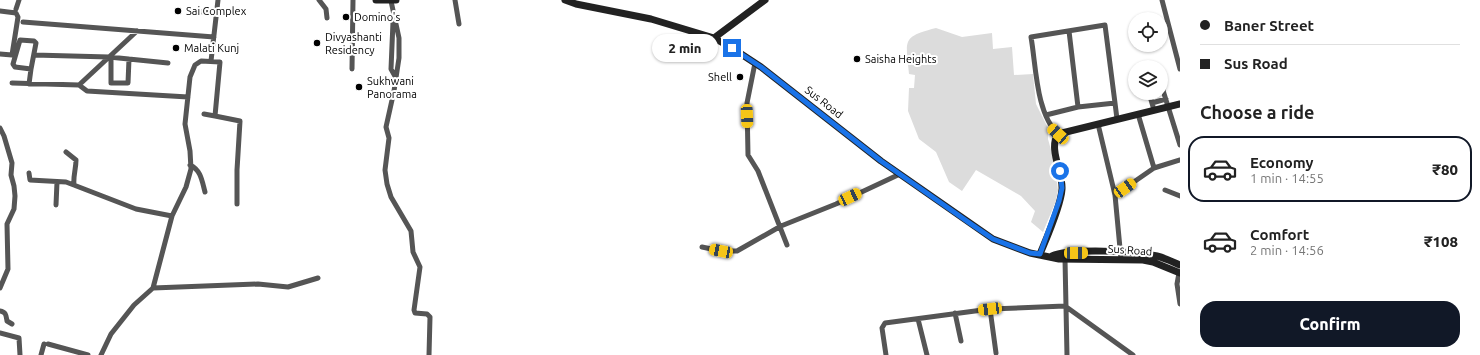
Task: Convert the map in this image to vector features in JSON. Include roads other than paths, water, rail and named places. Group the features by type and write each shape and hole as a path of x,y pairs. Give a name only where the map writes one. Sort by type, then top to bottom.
{"main road":[{"path":"376,0 394,0"},
{"name":"Sus Road","path":"565,0 576,4 651,19 714,38 732,48 755,63 900,174 993,239 1030,253 1065,259 1152,255 1180,270"},
{"path":"714,38 765,0"},
{"path":"1040,254 1062,188 1055,147 1055,138 1058,134 1154,110 1167,103 1180,104"},
{"name":"Sus Road","path":"1052,256 1067,253 1120,256"}],"street":[{"path":"16,9 19,0"},
{"path":"211,61 218,0"},
{"path":"319,0 326,9 327,18"},
{"path":"352,0 352,68"},
{"path":"394,0 394,19 399,38 399,58 386,126 389,138 385,170 386,184 397,210 411,231 413,252 420,267 414,310 415,313 427,314 430,317 429,355"},
{"path":"455,0 458,24"},
{"path":"1162,0 1180,69"},
{"path":"0,10 16,13 18,17 12,55 0,54"},
{"path":"197,11 217,14"},
{"path":"23,22 214,37"},
{"path":"1058,134 1052,128 1041,101 1031,37 1105,25 1117,119"},
{"path":"79,85 110,58 137,31"},
{"path":"1069,31 1078,107"},
{"path":"29,84 35,42 18,41 13,64 15,67 31,69"},
{"path":"34,55 110,58 168,63"},
{"path":"110,58 111,83 128,83 129,60"},
{"path":"101,355 111,334 134,305 153,288 172,216 186,187 190,165 190,151 185,124 190,77 195,65 201,61 220,62 215,116"},
{"path":"755,63 747,103 748,155 758,171 781,226 787,245"},
{"path":"12,83 79,85 87,91 188,97"},
{"path":"1166,100 1178,134 1180,145"},
{"path":"1154,110 1152,102 1167,103"},
{"path":"1046,115 1078,107 1115,103"},
{"path":"204,114 240,121 237,170 237,204"},
{"path":"1138,114 1154,168"},
{"path":"1098,124 1115,195 1120,256"},
{"path":"0,128 12,163 11,175 15,196 14,209 7,224 8,269 0,288"},
{"path":"66,152 76,160 76,170 73,176 74,185"},
{"path":"1115,195 1154,168 1180,160"},
{"path":"190,165 196,168 200,175 205,192"},
{"path":"29,173 30,180 66,182 136,209 172,216"},
{"path":"702,247 721,251 737,251 781,226 836,204 900,174"},
{"path":"56,205 57,182"},
{"path":"1165,190 1180,196"},
{"path":"1065,259 1067,355"},
{"path":"1180,270 1178,284 1180,304"},
{"path":"153,288 258,284 288,287 318,278"},
{"path":"886,355 883,325 990,309 1065,306 1133,355"},
{"path":"990,309 996,353"},
{"path":"0,311 3,311 7,321 12,324"},
{"path":"955,314 961,340"},
{"path":"918,319 927,355"},
{"path":"0,334 19,338 20,355"},
{"path":"41,355 46,344 88,355"}],"place":[{"name":"Sai Complex","path":"178,11"},
{"name":"Domino's","path":"346,17"},
{"name":"Divyashanti Residency","path":"317,43"},
{"name":"Malati Kunj","path":"176,48"},
{"name":"Saisha Heights","path":"857,59"},
{"name":"Shell","path":"740,77"},
{"name":"Sukhwani Panorama","path":"359,87"}]}
